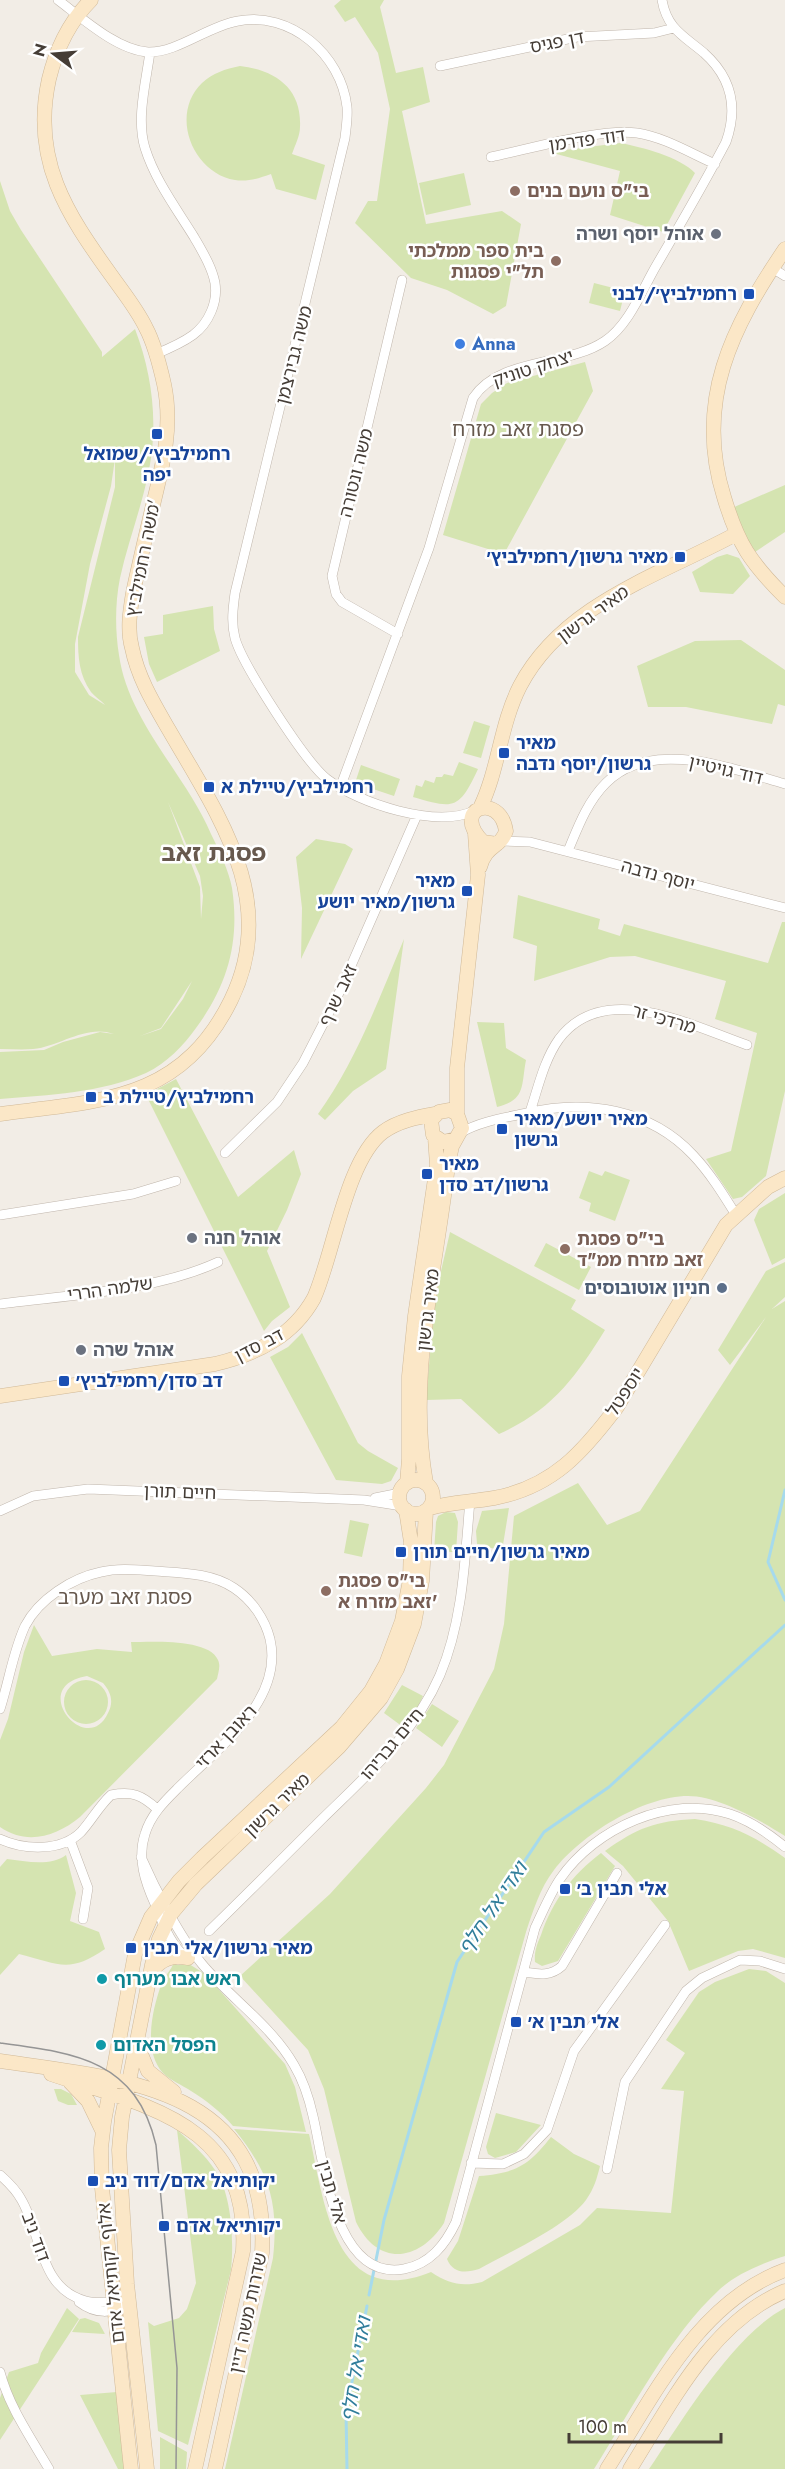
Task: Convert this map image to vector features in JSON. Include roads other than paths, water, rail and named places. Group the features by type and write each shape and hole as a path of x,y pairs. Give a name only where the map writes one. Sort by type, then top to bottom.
{"street":[{"path":"58,0 124,46 150,52 142,115 144,145 158,178 202,251 215,280 214,306 202,327 182,342 156,354"},
{"name":"משה רחמילביץ'","path":"0,1114 128,1094 158,1080 195,1052 208,1039 235,992 244,959 249,907 239,861 224,825 143,683 131,646 129,622 133,593 166,447 168,426 164,387 147,328 70,216 50,162 45,126 47,91 59,47 78,15 91,0"},
{"name":"יצחק טוניק","path":"340,788 432,537 470,407 479,389 497,376 582,352 605,342 613,334 632,308 715,164 731,128 733,103 730,90 717,67 674,28 664,12 662,0"},
{"name":"משה גבירצמן","path":"150,52 167,49 207,30 237,21 266,20 295,30 317,45 330,64 344,94 347,120 345,138 233,608 236,641 249,667 314,766 326,778 340,788 377,804 417,815 475,819"},
{"name":"דן פגיס","path":"440,66 577,37 654,33 674,28"},
{"name":"דוד פדרמן","path":"491,157 597,135 627,132 639,133 664,142 715,164"},
{"path":"785,249 734,335 721,371 714,407 714,461 736,534 744,551 757,568 785,597"},
{"path":"772,268 785,276"},
{"name":"משה ונטורה","path":"398,634 342,602 336,594 332,576 402,279"},
{"name":"מאיר גרשון","path":"429,1486 419,1435 420,1377 426,1317 448,1165 458,1126 457,1068 478,875 475,819 492,778 514,700 529,671 549,646 579,619 613,595 736,534"},
{"name":"דוד גויטיין","path":"568,851 590,804 607,782 647,762 661,759 693,760 785,784"},
{"name":"מאיר גרשון","path":"492,778 500,817"},
{"path":"488,807 500,817 506,831 499,842 492,845 483,842 475,819 488,807"},
{"name":"זאב שרף","path":"225,1153 277,1102 303,1064 340,991 417,815"},
{"name":"משה גבירצמן","path":"444,817 467,815 475,819"},
{"name":"יוסף נדבה","path":"500,817 515,833 530,842"},
{"name":"מאיר גרשון","path":"478,875 485,853 499,842"},
{"name":"יוסף נדבה","path":"499,842 530,842 785,908"},
{"name":"מרדכי זר","path":"530,1112 545,1068 560,1038 581,1021 596,1013 610,1009 637,1009 747,1045"},
{"name":"מאיר גרשון","path":"438,1112 457,1068"},
{"path":"458,1126 530,1112 585,1107 616,1111 643,1121 679,1141 693,1154 715,1182 736,1215"},
{"path":"433,1134 430,1124 438,1112 450,1110 458,1126"},
{"name":"דב סדן","path":"0,1396 215,1364 247,1355 276,1340 296,1324 310,1305 321,1283 359,1163 369,1147 383,1132 411,1119 438,1112"},
{"path":"391,1128 414,1127 447,1142 458,1126 488,1121"},
{"name":"מאיר גרשון","path":"405,1485 409,1459 409,1376 415,1316 437,1165 433,1134"},
{"name":"יוספטל","path":"428,1509 464,1501 494,1498 527,1488 557,1472 584,1450 639,1374 726,1225 768,1187 785,1178"},
{"path":"0,1215 133,1194 176,1182"},
{"name":"שלמה הררי","path":"0,1304 154,1283 186,1275 218,1262"},
{"path":"417,1480 429,1486 433,1499 428,1509 416,1514 404,1508 399,1496 405,1485 417,1480"},
{"name":"חיים תורן","path":"364,1500 395,1494 405,1485"},
{"name":"יוספטל","path":"429,1486 446,1498 464,1501"},
{"name":"חיים תורן","path":"0,1511 33,1496 88,1489 364,1500 404,1508"},
{"name":"חיים גבריהו","path":"209,1931 377,1764 412,1725 423,1709 441,1674 455,1628 464,1501"},
{"name":"מאיר גרשון","path":"111,2085 135,1954 144,1928 160,1904 202,1858 331,1739 371,1691 391,1651 407,1600 411,1558 404,1508"},
{"name":"מאיר גרשון","path":"126,2100 150,1973 168,1920 190,1891 218,1861 339,1747 381,1698 397,1669 414,1624 422,1581 428,1509"},
{"name":"ראובן ארזי","path":"0,1709 15,1652 26,1624 44,1603 68,1586 100,1572 133,1570 193,1575 230,1585 251,1603 265,1624 272,1648 267,1684 255,1708 245,1721 157,1809 144,1835 141,1857 168,1920"},
{"path":"0,1839 14,1845 34,1847 59,1844 70,1840 83,1830 111,1795 137,1794 145,1797 157,1809"},
{"name":"אלי תבין","path":"168,1920 202,1964 271,2034 294,2065 313,2114 334,2209 352,2246 367,2260 378,2266 400,2270 419,2265 437,2253 456,2222 535,1928 562,1876 594,1845 634,1821 674,1809 729,1813 751,1823 785,1847"},
{"path":"70,1840 88,1888 84,1919"},
{"path":"523,1972 546,1975 562,1966 617,1873"},
{"name":"אלי תבין","path":"168,1920 178,1949 188,1958 202,1964"},
{"path":"471,2163 503,2164 524,2154 547,2130 574,2051 665,1925"},
{"path":"150,1973 158,1964 170,1957 188,1958"},
{"path":"607,2169 625,2082 686,1991 702,1978 740,1960 760,1961 785,1969"},
{"path":"137,2043 144,2065 151,2075 192,2106"},
{"name":"שדרות משה דיין","path":"0,2061 97,2075 111,2085"},
{"path":"116,2063 130,2082 158,2111"},
{"name":"שדרות משה דיין","path":"20,2064 66,2079 111,2085 130,2082 172,2096 213,2120 242,2156 259,2196 263,2222 259,2271 215,2469"},
{"path":"66,2079 88,2101 103,2132"},
{"path":"111,2085 126,2100"},
{"name":"אלוף יקותיאל אדם","path":"111,2085 103,2132 102,2188 131,2469"},
{"name":"שדרות משה דיין","path":"126,2100 158,2111 190,2128 217,2154 237,2192 243,2223 240,2267 195,2469"},
{"name":"אלוף יקותיאל אדם","path":"126,2100 120,2127 119,2165 129,2305 147,2469"},
{"name":"דוד ניב","path":"0,2175 21,2199 52,2278 74,2296 90,2302 115,2307 129,2305"},
{"path":"607,2469 697,2334 737,2296 770,2276 785,2270"},
{"path":"630,2469 712,2347 748,2312 785,2291"},
{"path":"0,2372 13,2406 50,2469"}],"waterway":[{"path":"785,1490 768,1562 785,1600"},
{"name":"ואדי אל חלף","path":"369,2295 384,2220 457,1962 544,1832 609,1787 785,1625"},
{"name":"ואדי אל חלף","path":"347,2469 346,2412 367,2306"}],"tram line":[{"path":"0,2043 54,2051 99,2066 118,2078 134,2095 147,2117 156,2145 177,2368 176,2469"}],"place":[{"name":"בי\"ס נועם בנים","path":"515,191"},
{"name":"אוהל יוסף ושרה","path":"716,234"},
{"name":"בית ספר ממלכתי תל\"י פסגות","path":"556,261"},
{"name":"רחמילביץ׳/לבני","path":"749,294"},
{"name":"Anna","path":"460,344"},
{"name":"רחמילביץ׳/שמואל יפה","path":"157,434"},
{"name":"מאיר גרשון/רחמילביץ׳","path":"680,557"},
{"name":"מאיר גרשון/יוסף נדבה","path":"504,753"},
{"name":"רחמילביץ/טיילת א","path":"209,787"},
{"name":"מאיר גרשון/מאיר יושע","path":"467,891"},
{"name":"רחמילביץ/טיילת ב","path":"91,1097"},
{"name":"מאיר יושע/מאיר גרשון","path":"502,1129"},
{"name":"מאיר גרשון/דב סדן","path":"427,1174"},
{"name":"אוהל חנה","path":"192,1238"},
{"name":"בי\"ס פסגת זאב מזרח ממ\"ד","path":"565,1249"},
{"name":"חניון אוטובוסים","path":"722,1288"},
{"name":"אוהל שרה","path":"81,1350"},
{"name":"דב סדן/רחמילביץ׳","path":"64,1381"},
{"name":"מאיר גרשון/חיים תורן","path":"401,1552"},
{"name":"בי\"ס פסגת זאב מזרח א'","path":"326,1591"},
{"name":"אלי תבין ב׳","path":"565,1889"},
{"name":"מאיר גרשון/אלי תבין","path":"131,1948"},
{"name":"ראש אבו מערוף","path":"102,1979"},
{"name":"אלי תבין א׳","path":"516,2022"},
{"name":"הפסל האדום","path":"101,2045"},
{"name":"יקותיאל אדם/דוד ניב","path":"93,2181"},
{"name":"יקותיאל אדם","path":"164,2226"}],"district":[{"name":"פסגת זאב מזרח","path":"518,429"},
{"name":"פסגת זאב","path":"214,852"},
{"name":"פסגת זאב מערב","path":"125,1597"}]}
